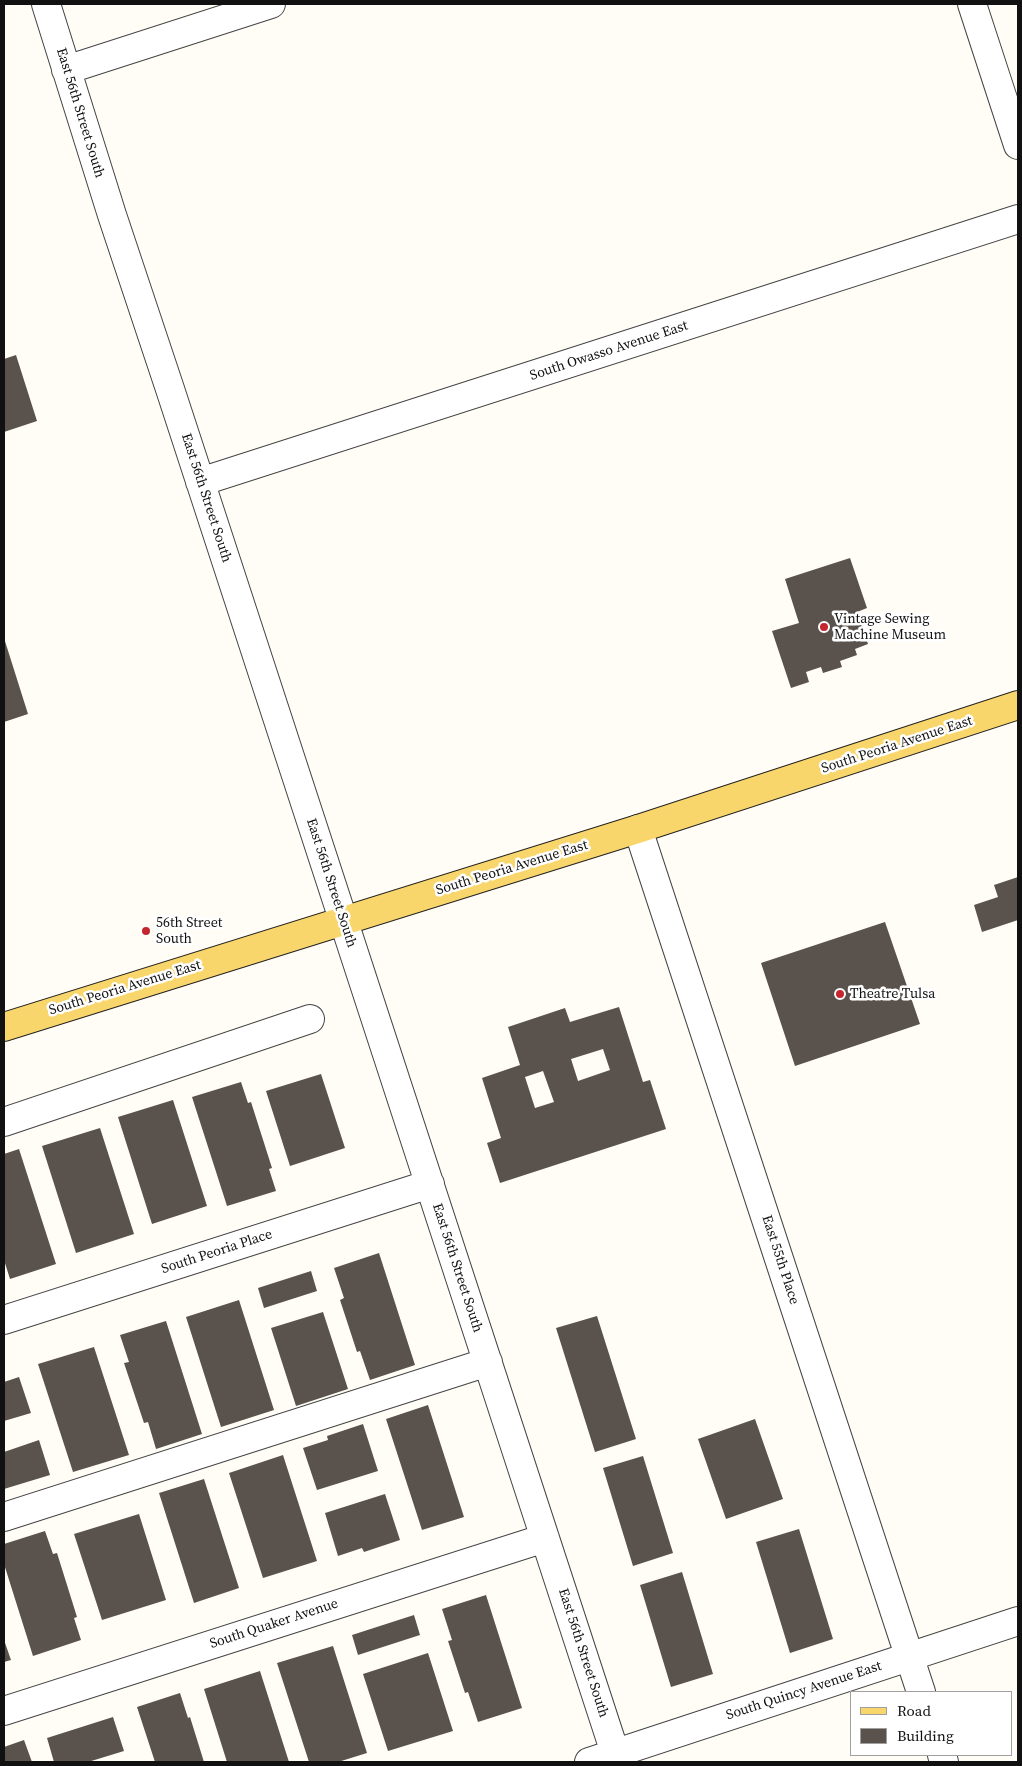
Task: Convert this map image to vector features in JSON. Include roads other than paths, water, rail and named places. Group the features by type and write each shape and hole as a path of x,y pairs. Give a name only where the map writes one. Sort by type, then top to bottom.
{"main road":[{"name":"South Peoria Avenue East","path":"4,1026 638,829 1018,706"}],"street":[{"name":"East 56th Street South","path":"46,4 112,215 617,1758"},
{"path":"66,70 271,4"},
{"path":"972,4 1018,145"},
{"name":"South Owasso Avenue East","path":"200,482 1018,220"},
{"name":"East 55th Place","path":"638,829 921,1691"},
{"path":"4,1122 310,1019"},
{"name":"South Peoria Place","path":"4,1320 430,1184"},
{"path":"4,1517 488,1362"},
{"name":"South Quaker Avenue","path":"4,1711 545,1538"},
{"name":"South Quincy Avenue East","path":"589,1762 617,1758 910,1656 1018,1621"}],"place":[{"name":"Vintage Sewing Machine Museum","path":"824,627"},
{"name":"56th Street South","path":"146,931"},
{"name":"Theatre Tulsa","path":"840,994"}]}
